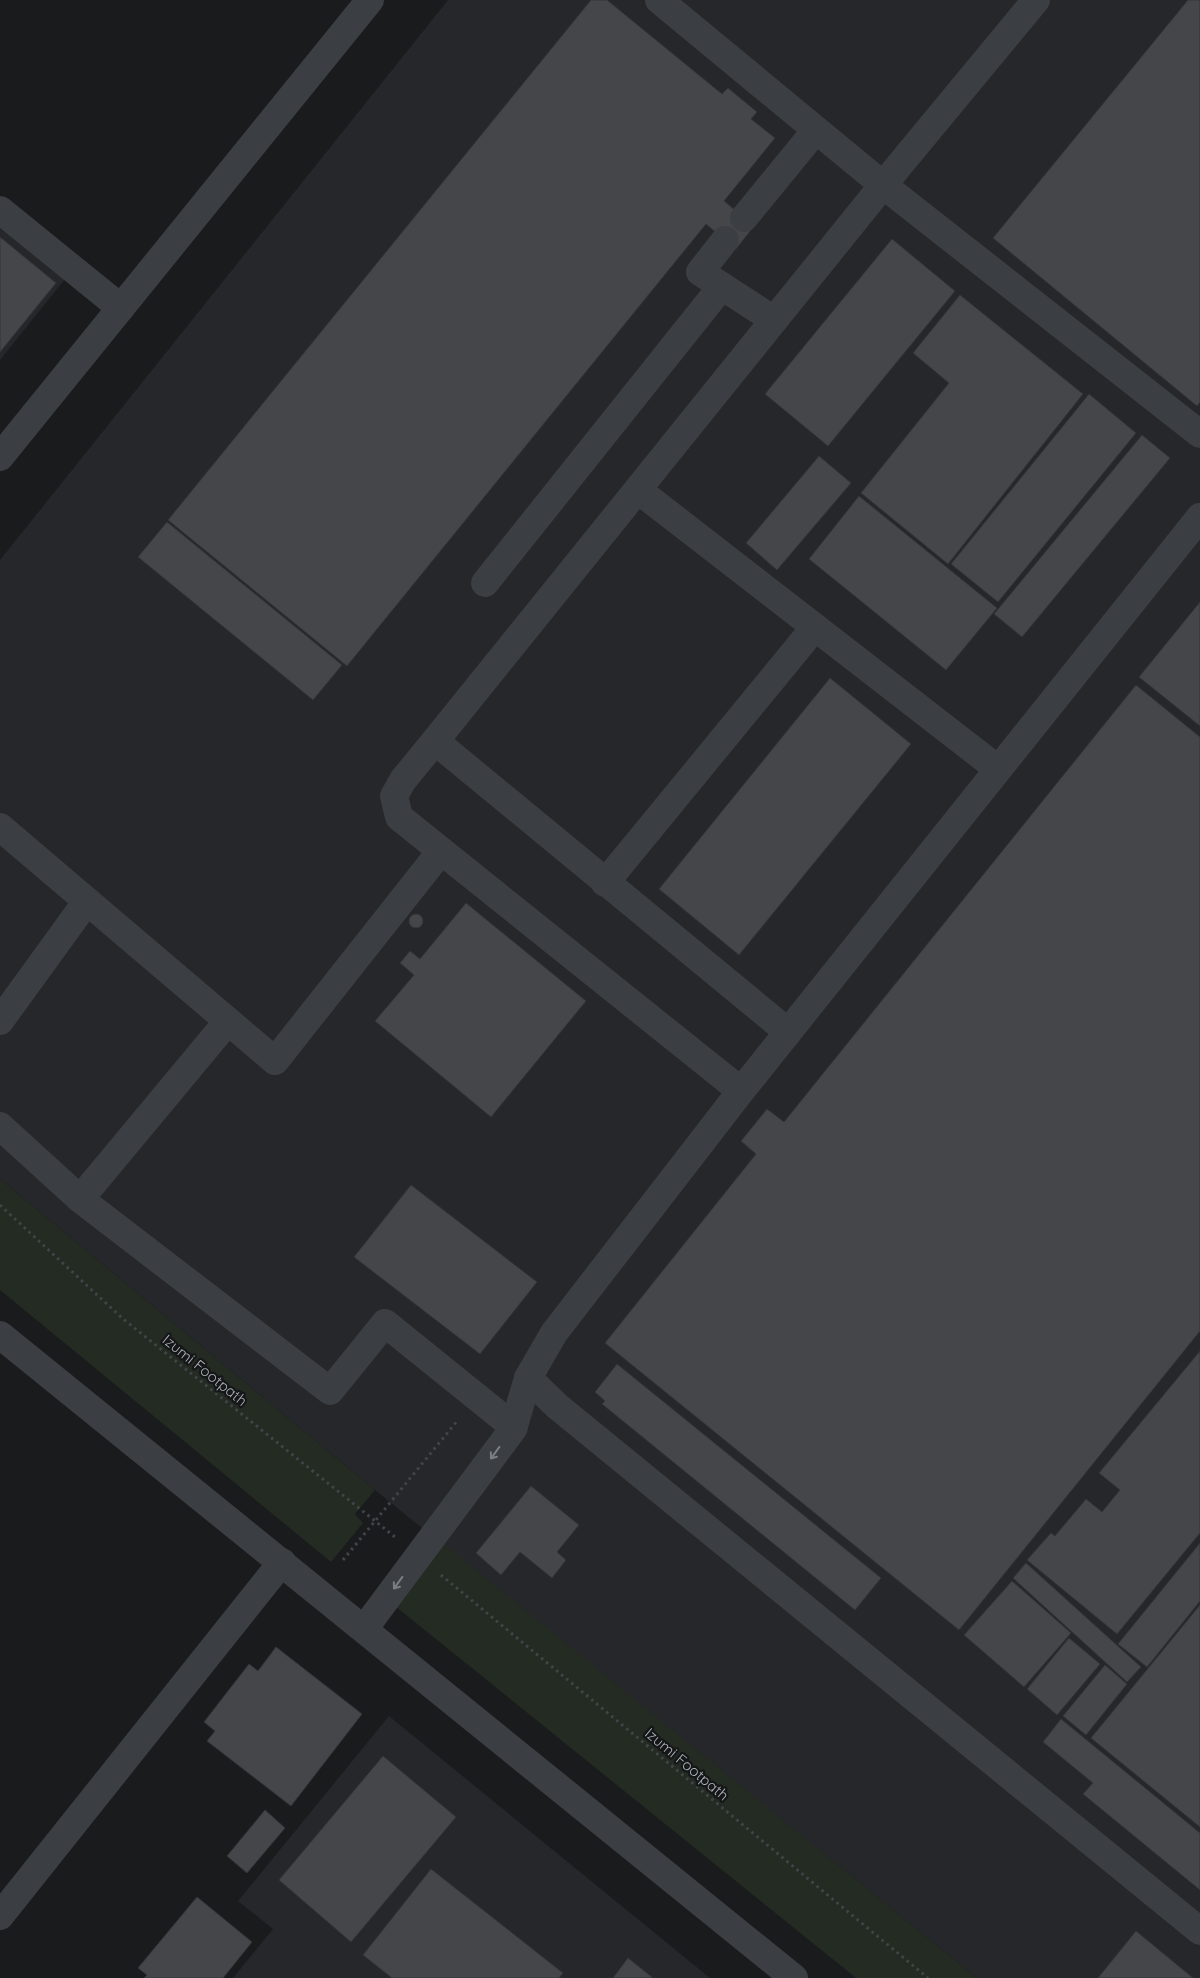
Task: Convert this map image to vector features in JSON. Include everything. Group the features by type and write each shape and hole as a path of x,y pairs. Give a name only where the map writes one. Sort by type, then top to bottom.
{"street":[{"path":"0,457 370,0"},
{"path":"659,0 883,185 1200,434"},
{"path":"741,1091 399,817 394,796 403,780 774,320 1036,0"},
{"path":"744,218 816,130"},
{"path":"0,210 120,308"},
{"path":"725,240 700,272 774,320"},
{"path":"485,583 722,286"},
{"path":"638,490 998,769"},
{"path":"364,1629 514,1427 528,1378 554,1333 741,1091 1200,517"},
{"path":"605,883 815,627"},
{"path":"435,741 788,1032"},
{"path":"0,827 275,1061 441,851"},
{"path":"0,1021 87,901"},
{"path":"80,1199 228,1021"},
{"path":"0,1126 80,1199 330,1391 385,1323 514,1427"},
{"path":"0,1335 794,1978"},
{"path":"528,1378 557,1406 1200,1931"},
{"path":"0,1916 282,1562"}],"path":[{"name":"Izumi Footpath","path":"0,1205 122,1318 396,1538"},
{"path":"343,1560 460,1418"},
{"name":"Izumi Footpath","path":"439,1573 928,1978"}],"shaded area":[{"path":"448,0 1200,0 1200,1978 977,1978 375,1490 0,1179 0,560"},
{"path":"0,228 65,279 0,360"},
{"path":"0,1179 375,1490 355,1514 363,1523 331,1562 0,1290"},
{"path":"444,1544 977,1978 856,1978 395,1606"},
{"path":"389,1716 710,1978 233,1978 273,1929 238,1901"}],"building":[{"path":"591,0 607,0 722,94 728,88 757,112 751,119 775,138 724,201 754,226 736,249 706,224 347,666 168,520"},
{"path":"1188,0 1200,0 1200,402 1197,406 993,238"},
{"path":"0,237 56,283 0,352"},
{"path":"892,239 955,291 828,446 765,394"},
{"path":"960,295 1083,394 948,564 861,493 949,383 913,353"},
{"path":"1089,394 1136,433 998,602 951,564"},
{"path":"1142,435 1170,458 1022,637 994,614"},
{"path":"819,456 851,483 777,570 746,543"},
{"path":"859,496 997,608 946,670 809,559"},
{"path":"167,522 342,665 313,700 138,557"},
{"path":"1200,602 1200,726 1139,677"},
{"path":"830,678 911,744 739,955 659,889"},
{"path":"1136,685 1200,737 1200,1331 959,1630 605,1343 756,1154 741,1141 767,1109 784,1122"},
{"path":"466,903 586,1001 491,1117 375,1021 414,975 400,963 410,951 420,959"},
{"path":"413,914 419,914 423,921 419,928 413,928 409,924 409,918"},
{"path":"411,1185 537,1282 480,1354 354,1257"},
{"path":"1200,1351 1200,1533 1117,1634 1027,1560 1051,1533 1055,1536 1086,1499 1102,1512 1120,1490 1099,1473"},
{"path":"617,1364 881,1578 855,1610 602,1404 605,1401 595,1392"},
{"path":"531,1486 579,1525 557,1552 566,1560 552,1578 520,1552 501,1575 476,1553"},
{"path":"1200,1543 1200,1601 1147,1667 1118,1644"},
{"path":"1026,1563 1141,1667 1127,1682 1013,1578"},
{"path":"1012,1581 1071,1633 1024,1687 964,1635"},
{"path":"1200,1605 1200,1827 1091,1738"},
{"path":"1069,1638 1100,1664 1057,1715 1027,1689"},
{"path":"276,1647 362,1714 291,1806 207,1741 215,1731 204,1722 249,1664 258,1671"},
{"path":"1105,1665 1127,1684 1086,1735 1063,1716"},
{"path":"1061,1719 1200,1833 1200,1890 1083,1794 1093,1783 1043,1742"},
{"path":"383,1756 456,1817 351,1942 279,1880"},
{"path":"265,1810 285,1828 247,1873 227,1856"},
{"path":"431,1869 563,1973 559,1978 392,1978 363,1955"},
{"path":"197,1897 252,1942 223,1978 144,1978 147,1975 138,1968"},
{"path":"1136,1931 1193,1978 1098,1978"},
{"path":"628,1958 653,1978 613,1978"}]}
